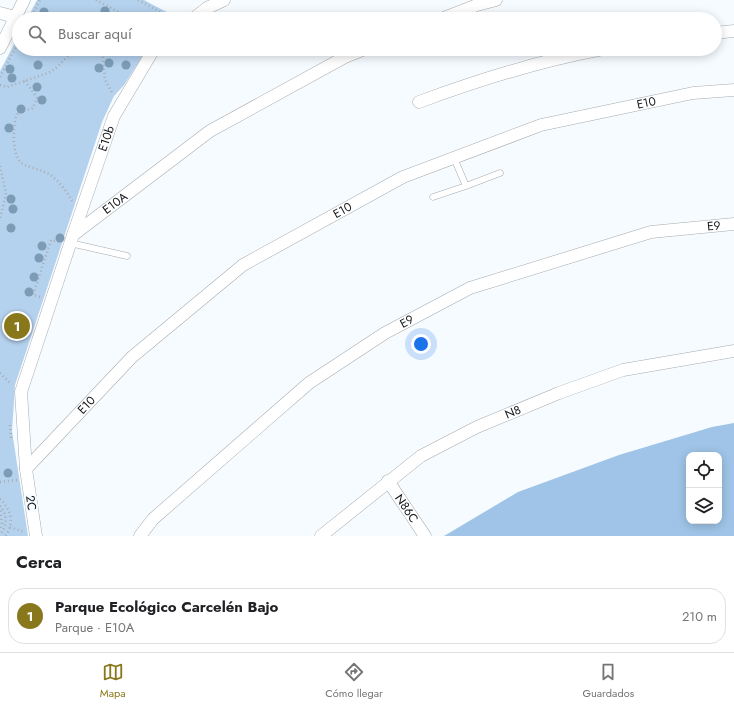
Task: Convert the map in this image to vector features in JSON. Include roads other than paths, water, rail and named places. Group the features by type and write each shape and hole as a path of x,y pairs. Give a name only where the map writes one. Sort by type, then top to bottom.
{"street":[{"path":"18,12 24,0"},
{"path":"202,12 224,0"},
{"path":"458,12 477,4 496,0"},
{"path":"0,13 12,16"},
{"path":"0,48 12,23"},
{"path":"722,33 734,31"},
{"name":"E10b","path":"71,239 114,116 150,56"},
{"name":"E10A","path":"71,239 210,131 348,56"},
{"path":"419,102 486,77 564,56"},
{"name":"E10","path":"26,469 132,357 243,265 403,177 541,125 693,93 734,90"},
{"name":"E9","path":"140,536 153,520 309,383 385,333 470,288 651,232 734,224"},
{"path":"26,469 21,392 71,239"},
{"name":"N8","path":"321,536 388,481 428,452 477,427 559,392 623,370 734,351"},
{"name":"2C","path":"26,469 30,534"},
{"name":"N86C","path":"388,481 425,536"}],"lane":[{"path":"454,158 466,186"},
{"path":"432,197 500,173"},
{"path":"71,239 127,256"}],"place":[{"name":"Parque Ecológico Carcelén Bajo","path":"17,326"}]}
